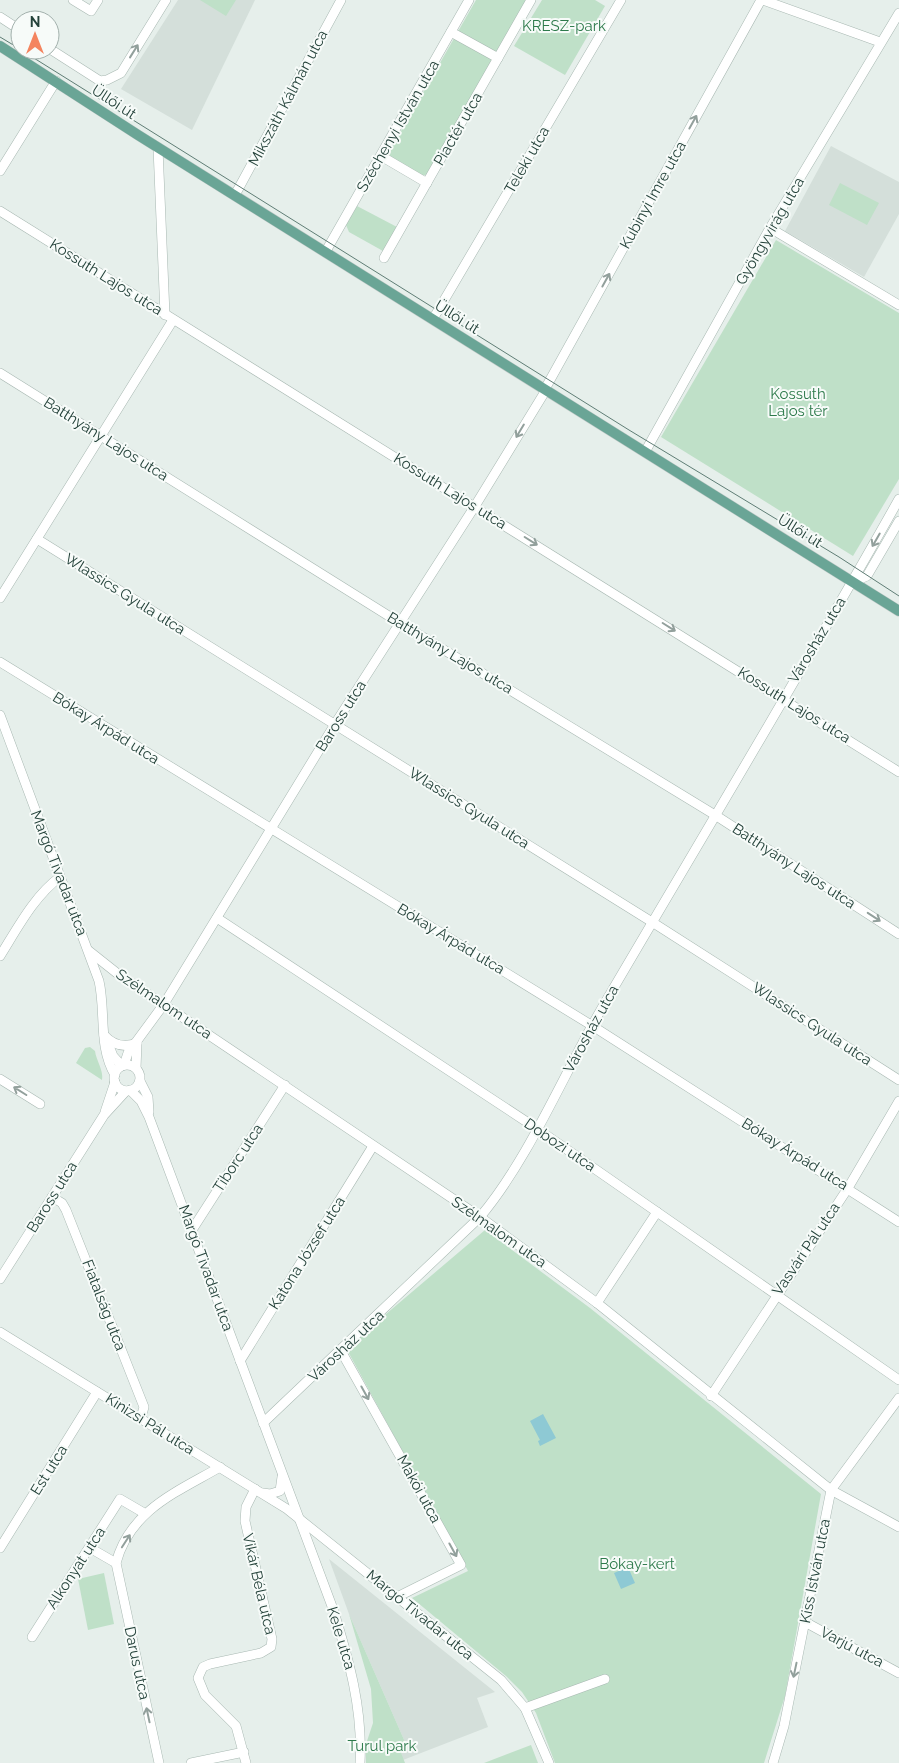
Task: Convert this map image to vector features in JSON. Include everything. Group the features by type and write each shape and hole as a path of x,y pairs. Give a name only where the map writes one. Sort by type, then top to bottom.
{"main road":[{"name":"Üllői út","path":"0,46 158,148 326,251 899,611"}],"street":[{"path":"73,0 91,11 98,0"},
{"path":"60,55 100,81 107,80 121,73 166,0"},
{"name":"Mikszáth Kálmán utca","path":"234,195 342,0"},
{"name":"Széchenyi István utca","path":"326,251 469,0"},
{"name":"Piactér utca","path":"384,258 531,0"},
{"name":"Teleki utca","path":"433,319 620,0"},
{"path":"762,0 880,42"},
{"name":"Kubinyi Imre utca","path":"545,390 762,0"},
{"name":"Gyöngyvirág utca","path":"645,452 770,228 880,42 896,25 899,13"},
{"path":"451,32 498,58"},
{"path":"0,171 56,81"},
{"path":"0,598 101,436 169,318 158,148"},
{"path":"381,156 427,183"},
{"name":"Kossuth Lajos utca","path":"0,211 169,318 783,697 899,772"},
{"path":"770,228 899,305"},
{"name":"Batthyány Lajos utca","path":"0,373 400,623 715,815 899,934"},
{"name":"Baross utca","path":"123,1066 128,1053 138,1043 164,1004 335,724 475,506 545,390"},
{"name":"Városház utca","path":"264,1424 342,1351 480,1217 494,1201 536,1128 591,1025 783,697 853,582 899,499"},
{"path":"853,582 868,576 897,524 886,522"},
{"name":"Wlassics Gyula utca","path":"37,539 652,922 899,1080"},
{"name":"Bókay Árpád utca","path":"0,662 591,1025 899,1222"},
{"name":"Margó Tivadar utca","path":"0,715 4,736 89,951 102,994 107,1060 115,1079"},
{"path":"0,956 31,908 51,883 60,877"},
{"name":"Dobozi utca","path":"217,918 536,1128 899,1380"},
{"name":"Szélmalom utca","path":"89,951 118,974 480,1217 597,1303 831,1490 899,1526"},
{"path":"104,1035 117,1044 126,1046 138,1043"},
{"name":"Margó Tivadar utca","path":"104,1035 113,1056 123,1066"},
{"name":"Baross utca","path":"136,1068 138,1043"},
{"path":"123,1066 136,1068 140,1074 138,1085 128,1091 119,1088 115,1079 123,1066"},
{"path":"0,1079 40,1104"},
{"name":"Baross utca","path":"104,1115 115,1079"},
{"name":"Margó Tivadar utca","path":"140,1081 148,1097 149,1117"},
{"name":"Tiborc utca","path":"192,1230 285,1085"},
{"name":"Baross utca","path":"0,1279 104,1115 128,1091"},
{"name":"Margó Tivadar utca","path":"128,1091 141,1101 149,1117 299,1518 500,1680 525,1708 549,1763"},
{"name":"Vasvári Pál utca","path":"711,1396 776,1293 848,1188 899,1101"},
{"name":"Katona József utca","path":"240,1361 374,1146"},
{"name":"Fiatalság utca","path":"52,1197 62,1203 66,1210 144,1407 141,1418"},
{"path":"597,1303 657,1212"},
{"name":"Kinizsi Pál utca","path":"0,1332 220,1467 299,1518"},
{"name":"Makói utca","path":"342,1351 461,1565 397,1597"},
{"name":"Est utca","path":"0,1548 97,1392"},
{"name":"Kiss István utca","path":"773,1763 784,1726 831,1490 899,1398"},
{"path":"90,1548 116,1563 120,1550 144,1513 220,1467"},
{"path":"258,1491 270,1494 280,1491 282,1474"},
{"name":"Vikár Béla utca","path":"246,1763 236,1726 205,1695 198,1678 204,1667 210,1664 261,1653 271,1647 272,1639 244,1521 246,1506 258,1491"},
{"name":"Alkonyat utca","path":"32,1637 120,1499 144,1513"},
{"name":"Kele utca","path":"299,1518 351,1665 359,1715 360,1763"},
{"name":"Darus utca","path":"116,1563 159,1763"},
{"name":"Varjú utca","path":"805,1622 899,1673"},
{"path":"525,1708 604,1678"},
{"path":"191,1763 244,1752"}],"shaded area":[{"path":"178,0 255,0 192,130 121,89"},
{"path":"831,146 899,182 899,214 864,277 785,231"},
{"path":"329,1559 495,1692 477,1698 488,1727 403,1760 398,1745 405,1742 349,1614"}],"green space":[{"path":"200,0 236,0 226,16"},
{"path":"476,0 527,0 428,174 422,176 389,157 389,152"},
{"name":"KRESZ-park","path":"542,0 595,0 605,6 565,75 514,46"},
{"path":"840,183 879,203 867,225 829,205"},
{"path":"357,206 397,227 383,251 349,232 346,225"},
{"name":"Kossuth Lajos tér","path":"776,240 899,313 899,479 853,556 661,437"},
{"path":"90,1047 95,1051 102,1073 102,1080 76,1063 85,1048"},
{"name":"Bókay-kert","path":"485,1230 590,1308 821,1494 785,1696 764,1763 555,1763 536,1713 522,1692 506,1676 412,1598 468,1571 346,1348"},
{"path":"104,1573 114,1624 88,1630 78,1579"},
{"name":"Turul park","path":"349,1614 405,1742 398,1745 405,1763 366,1763 366,1744 373,1723 371,1689"},
{"path":"531,1745 538,1763 484,1763"}],"water":[{"path":"543,1414 556,1438 540,1446 538,1441 540,1440 530,1421"},
{"path":"628,1567 635,1583 621,1589 614,1573"}],"tram line":[{"path":"0,37 10,43"},
{"path":"37,60 629,430 839,557 899,596"}]}
